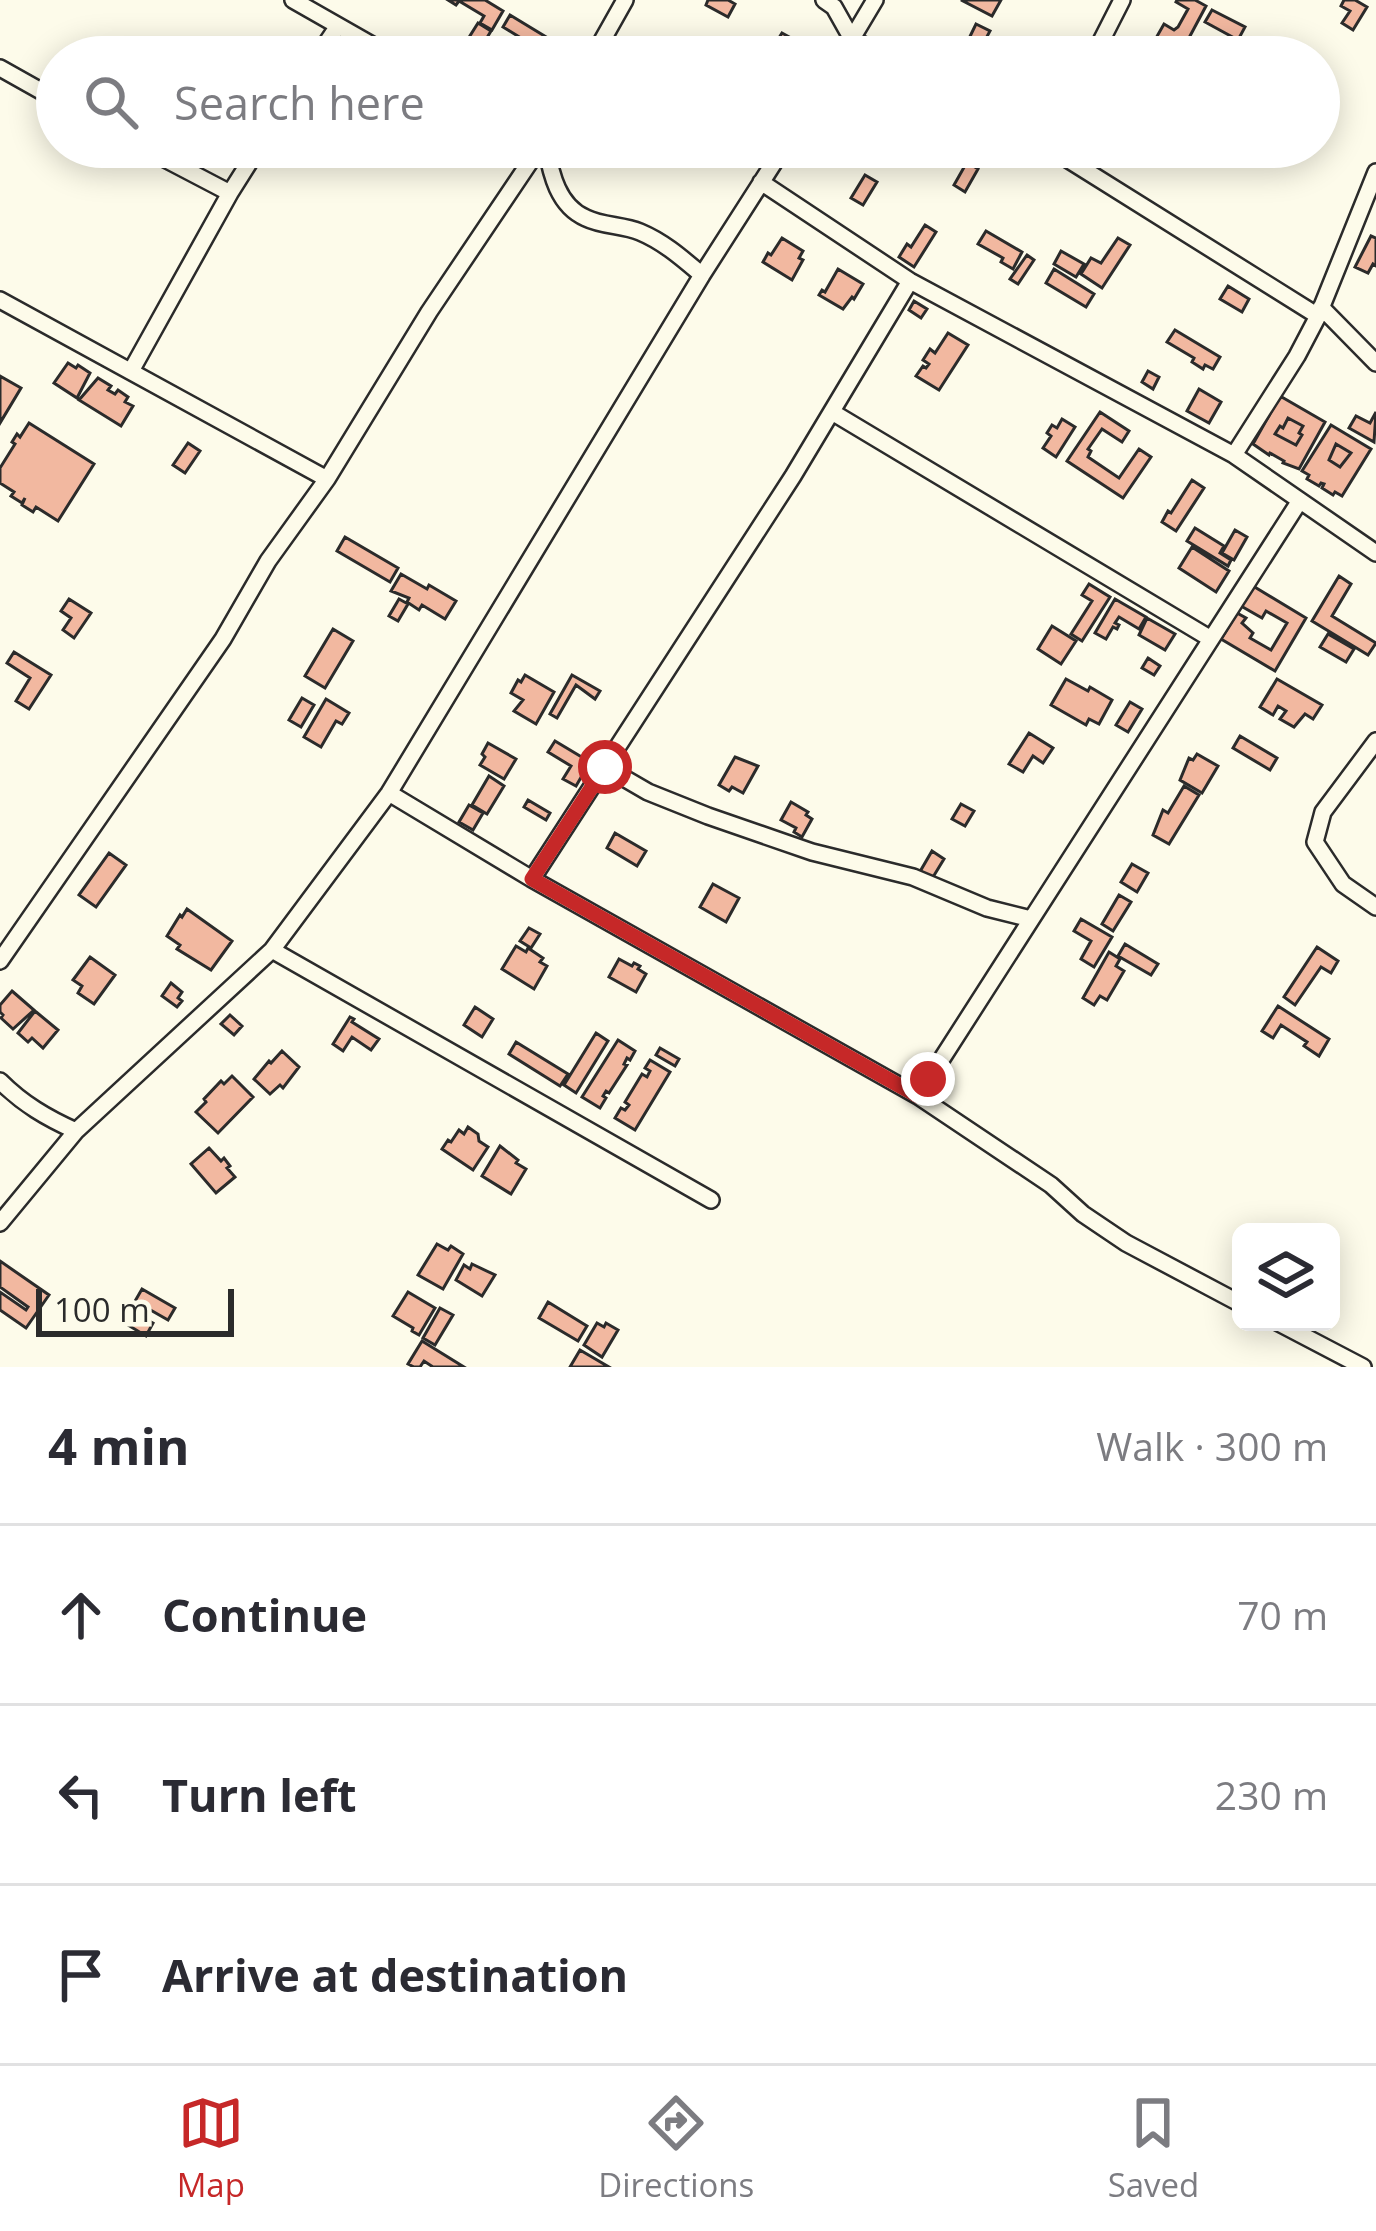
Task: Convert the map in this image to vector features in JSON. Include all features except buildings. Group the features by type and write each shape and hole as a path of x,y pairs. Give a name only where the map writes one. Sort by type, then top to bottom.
{"street":[{"path":"293,0 356,36"},
{"path":"605,36 625,0"},
{"path":"824,0 851,36"},
{"path":"855,36 875,0"},
{"path":"1104,36 1122,0"},
{"path":"331,36 338,26"},
{"path":"0,68 36,88"},
{"path":"182,168 230,193"},
{"path":"131,371 246,168"},
{"path":"0,961 224,639 268,561 327,479 429,312 528,168"},
{"path":"550,168 563,200 572,209 658,241 702,274"},
{"path":"0,1223 76,1131 272,950 388,794 770,168"},
{"path":"1083,168 1319,311 1376,363"},
{"path":"1234,455 1297,356 1376,172"},
{"path":"761,182 910,281 1234,455 1376,553"},
{"path":"532,879 793,476 910,281"},
{"path":"0,300 327,479"},
{"path":"832,412 1211,639"},
{"path":"918,1096 1299,502"},
{"path":"1376,741 1323,812 1315,842 1343,884 1376,907"},
{"path":"605,767 648,792 709,816 812,852 914,877 987,908 1031,919"},
{"path":"388,794 918,1096 1051,1185 1126,1244 1232,1299"},
{"path":"272,950 711,1200"},
{"path":"0,1081 44,1116 76,1131"},
{"path":"1294,1331 1363,1367"}],"route":[{"path":"605,767 532,879 918,1096 928,1079"}]}
